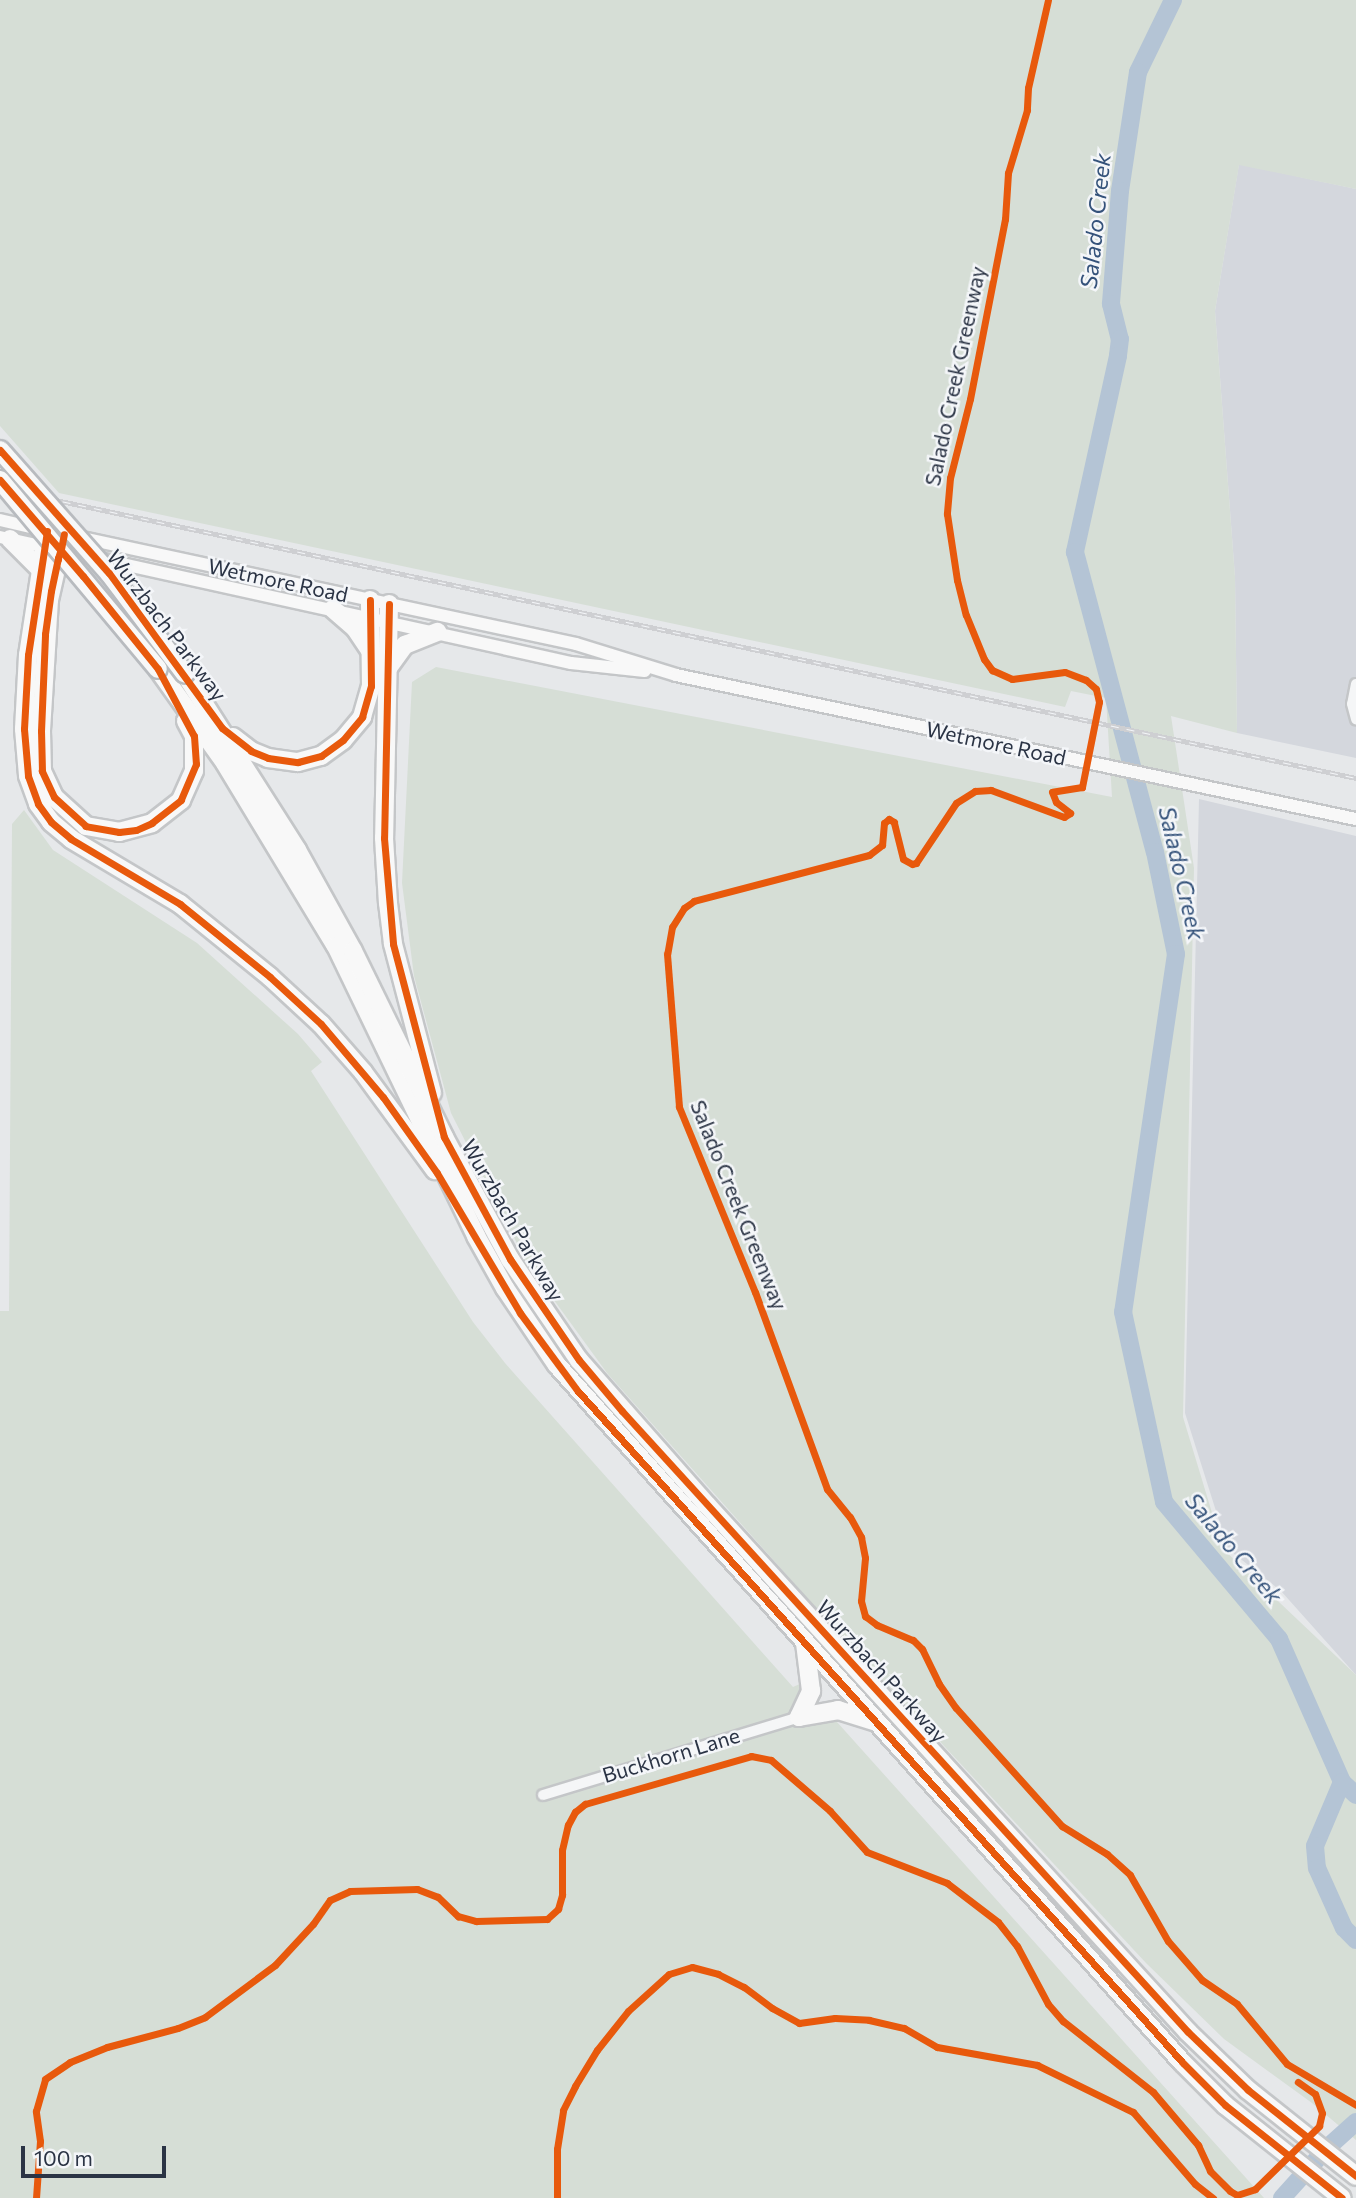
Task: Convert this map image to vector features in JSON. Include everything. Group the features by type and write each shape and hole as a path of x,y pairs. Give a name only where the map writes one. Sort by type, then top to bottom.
{"highway":[{"name":"Wurzbach Parkway","path":"0,450 108,573 185,674 222,728 297,850 353,951 444,1137 510,1259 579,1360 622,1411 1188,2032 1285,2120 1355,2175"},
{"name":"Wurzbach Parkway","path":"0,480 158,669 225,763 336,946 476,1236 520,1313 570,1381 1182,2062 1262,2136 1341,2197"},
{"path":"5,538 39,568"},
{"path":"54,540 41,731 42,771 54,797 86,826 119,832 136,830 168,813 187,790 196,764 194,736 158,669"},
{"path":"54,540 39,568 28,655 24,729 28,776 38,804 51,822 71,839 180,904 321,1024 383,1097 476,1236"},
{"path":"51,592 77,564 98,557"},
{"path":"333,609 356,628 370,650"},
{"path":"222,728 251,751 268,758 298,762 321,756 343,740 362,717 371,686 370,650 379,611"},
{"path":"379,611 386,671 384,838 387,902 393,944 444,1137"},
{"path":"386,671 405,645 438,632"},
{"path":"799,1717 811,1691 805,1641"},
{"path":"799,1717 838,1710 878,1722"}],"main road":[{"name":"Wetmore Road","path":"0,520 98,557 333,609 379,611 438,632 571,663 676,675"},
{"name":"Wetmore Road","path":"5,538 54,540 379,611 576,644 676,675 1356,818"}],"street":[{"path":"1356,684 1352,704 1356,719"},
{"name":"Buckhorn Lane","path":"542,1795 799,1717"}],"shaded area":[{"path":"0,0 1356,0 1356,189 1239,165 1215,311 1235,577 1237,733 1171,716 1194,868 1183,1417 1223,1549 1356,1675 1356,2140 1312,2103 1224,2039 1146,1963 824,1617 607,1373 527,1263 451,1113 414,976 402,883 412,682 436,667 1112,797 1106,698 1071,691 1065,707 59,493 0,426"},
{"path":"1239,164 1356,189 1356,758 1237,733 1235,577 1215,311"},
{"path":"1199,799 1356,836 1356,1675 1281,1591 1228,1549 1185,1413"},
{"path":"24,810 53,850 197,943 298,1034 322,1062 311,1071 473,1322 505,1363 793,1687 802,1683 1264,2198 0,2198 0,1311 9,1311 12,824"}],"waterway":[{"name":"Salado Creek","path":"1173,0 1138,72 1120,191 1111,304 1120,339 1118,356 1075,552 1155,852 1176,954 1123,1312 1164,1502 1279,1639 1342,1782 1356,1795"},
{"path":"1342,1782 1315,1846 1317,1868 1344,1928 1356,1940"},
{"path":"1282,2198 1327,2148 1356,2122"}],"railway":[{"path":"0,488 1356,778"}],"cycle path":[{"name":"Salado Creek Greenway","path":"1048,0 1028,88 1027,110 1008,173 1005,219 970,399 950,478 947,514 957,580 966,615 984,659 992,670 1012,679 1065,672 1086,680 1096,689 1099,702 1082,787 1052,792 1056,802 1070,813 1064,817 991,790 975,791 956,803 916,863 912,864 903,859 894,822 889,819 884,823 882,845 869,855 694,901 684,908 672,927 667,954 679,1107 755,1292 827,1489 850,1517 861,1537 865,1558 861,1601 865,1616 877,1625 913,1640 922,1649 939,1684 956,1708 1062,1826 1107,1854 1130,1875 1168,1941 1202,1980 1237,2004 1287,2064 1356,2105"},
{"path":"0,450 109,573 222,728 251,751 268,758 298,762 321,756 343,740 362,717 371,686 370,600"},
{"path":"0,480 83,576 158,669 194,736 196,764 181,800 152,823 136,830 119,832 86,826 54,797 42,771 45,634 51,591 58,558 61,549 64,534"},
{"path":"47,531 28,655 24,729 28,776 38,804 51,822 71,839 180,904 270,977 321,1024 383,1097 437,1173 520,1313 577,1390 1182,2062 1225,2105 1342,2198"},
{"path":"389,604 384,838 393,944 444,1137 510,1259 579,1360 622,1411 1188,2032 1248,2090 1356,2176"},
{"path":"36,2198 40,2141 36,2111 45,2079 70,2062 107,2047 178,2028 205,2017 275,1965 313,1924 330,1900 350,1891 417,1889 438,1897 458,1916 476,1921 547,1919 558,1909 562,1895 562,1850 568,1825 575,1812 585,1804 751,1756 771,1760 830,1811 867,1852 947,1883 998,1922 1017,1946 1048,2004 1063,2021 1153,2092 1198,2145 1210,2171 1230,2191 1237,2195 1255,2189 1319,2126 1322,2113 1315,2094 1298,2082"},
{"path":"557,2198 557,2149 563,2110 575,2086 597,2050 628,2011 669,1974 692,1967 718,1974 744,1987 772,2008 799,2023 835,2018 869,2020 904,2028 937,2047 1037,2065 1133,2112 1195,2184 1213,2198"}]}
